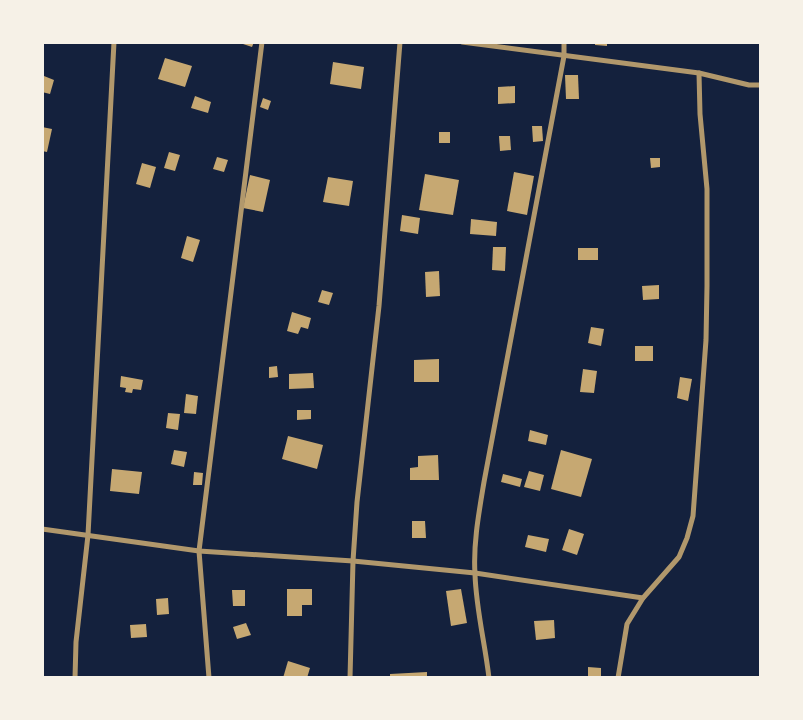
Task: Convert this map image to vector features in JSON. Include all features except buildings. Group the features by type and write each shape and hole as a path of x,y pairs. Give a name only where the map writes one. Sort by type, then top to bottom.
{"street":[{"path":"75,678 76,642 88,535 114,42"},
{"path":"209,678 199,551 262,42"},
{"path":"350,678 353,561 357,502 378,306 400,42"},
{"path":"462,42 699,73 749,85 760,85"},
{"path":"489,678 474,574 477,528 564,56 564,42"},
{"path":"618,678 627,624 642,598 678,557 687,538 693,516 706,340 707,286 707,189 700,114 699,73"},
{"path":"42,529 199,551 353,561 474,574 642,598"}]}
